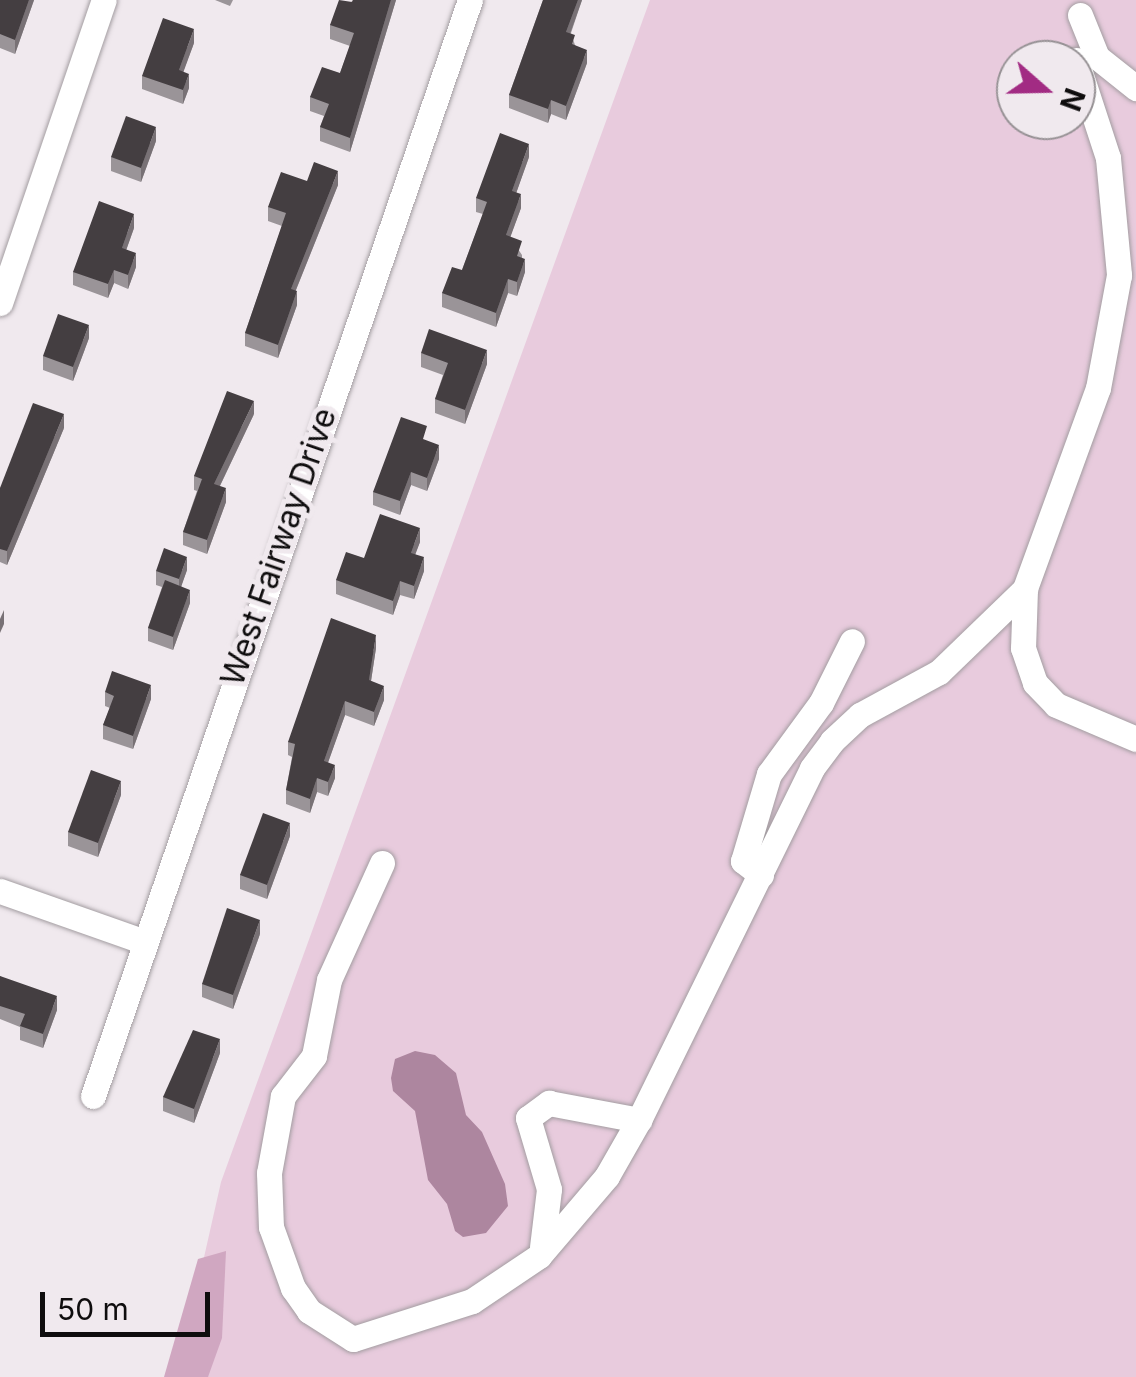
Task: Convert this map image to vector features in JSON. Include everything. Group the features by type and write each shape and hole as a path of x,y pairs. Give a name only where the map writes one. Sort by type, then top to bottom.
{"street":[{"path":"0,303 104,0"},
{"name":"West Fairway Drive","path":"94,1096 142,940 470,0"},
{"path":"1078,40 1082,8"},
{"path":"1082,8 1097,58 1136,88"},
{"path":"1096,121 1108,158 1119,275 1098,388 1025,589 1023,648 1036,682 1056,705 1136,739"},
{"path":"382,863 328,980 314,1056 292,1078 276,1123 271,1227 282,1264 309,1311 353,1340 472,1301 539,1256 607,1176 639,1120 812,768 860,714 939,672 1025,589"},
{"path":"974,639 1004,635 1023,648"},
{"path":"761,875 743,861 769,774 821,703 852,641"},
{"path":"821,703 839,715 860,714"},
{"path":"0,891 142,940"},
{"path":"539,1256 550,1220 549,1189 528,1118 549,1103 639,1120"}],"shaded area":[{"path":"650,0 1136,0 1136,1377 177,1377 221,1182"},
{"path":"415,1051 435,1055 456,1073 466,1115 482,1132 505,1184 508,1206 486,1233 463,1237 455,1231 447,1204 428,1180 415,1111 393,1091 395,1059"},
{"path":"226,1251 222,1338 208,1377 164,1377 198,1259"}],"building":[{"path":"0,0 29,0 15,40 0,34"},
{"path":"339,0 391,0 350,138 320,127 329,104 310,97 322,67 340,73 354,33 330,25"},
{"path":"543,0 578,0 566,32 575,35 572,44 587,50 566,106 551,100 548,109 509,95"},
{"path":"163,18 194,29 179,70 189,74 183,90 142,76"},
{"path":"126,116 156,127 141,168 111,157"},
{"path":"500,133 529,144 512,191 521,194 506,235 522,241 517,256 525,259 517,282 508,279 496,313 442,293 452,267 462,270 487,202 476,198"},
{"path":"314,162 338,171 291,289 297,291 278,345 245,333 286,213 268,207 281,172 307,181"},
{"path":"99,201 134,214 122,248 136,253 128,275 114,270 108,284 73,272"},
{"path":"58,314 89,325 73,367 43,356"},
{"path":"429,329 487,350 465,410 435,399 448,363 421,353"},
{"path":"227,391 254,401 214,484 226,488 207,540 183,532 202,479 194,476"},
{"path":"33,403 64,414 7,551 0,549 0,488"},
{"path":"401,417 427,426 423,439 439,445 427,478 411,472 400,501 373,492"},
{"path":"380,514 420,528 411,553 424,557 414,586 400,581 393,601 336,580 346,552 364,558"},
{"path":"164,548 187,557 179,579 156,571"},
{"path":"165,580 190,590 173,637 148,628"},
{"path":"331,618 376,635 369,680 384,686 374,712 345,701 324,761 335,765 328,782 317,778 310,799 286,790 295,744 288,742"},
{"path":"112,671 151,685 133,736 103,725 114,696 105,692"},
{"path":"91,770 121,781 98,843 68,832"},
{"path":"263,813 290,823 267,885 240,875"},
{"path":"227,908 260,920 233,995 202,984"},
{"path":"0,976 57,996 43,1034 20,1026 25,1014 0,1006"},
{"path":"193,1030 220,1039 194,1109 163,1097"}]}
